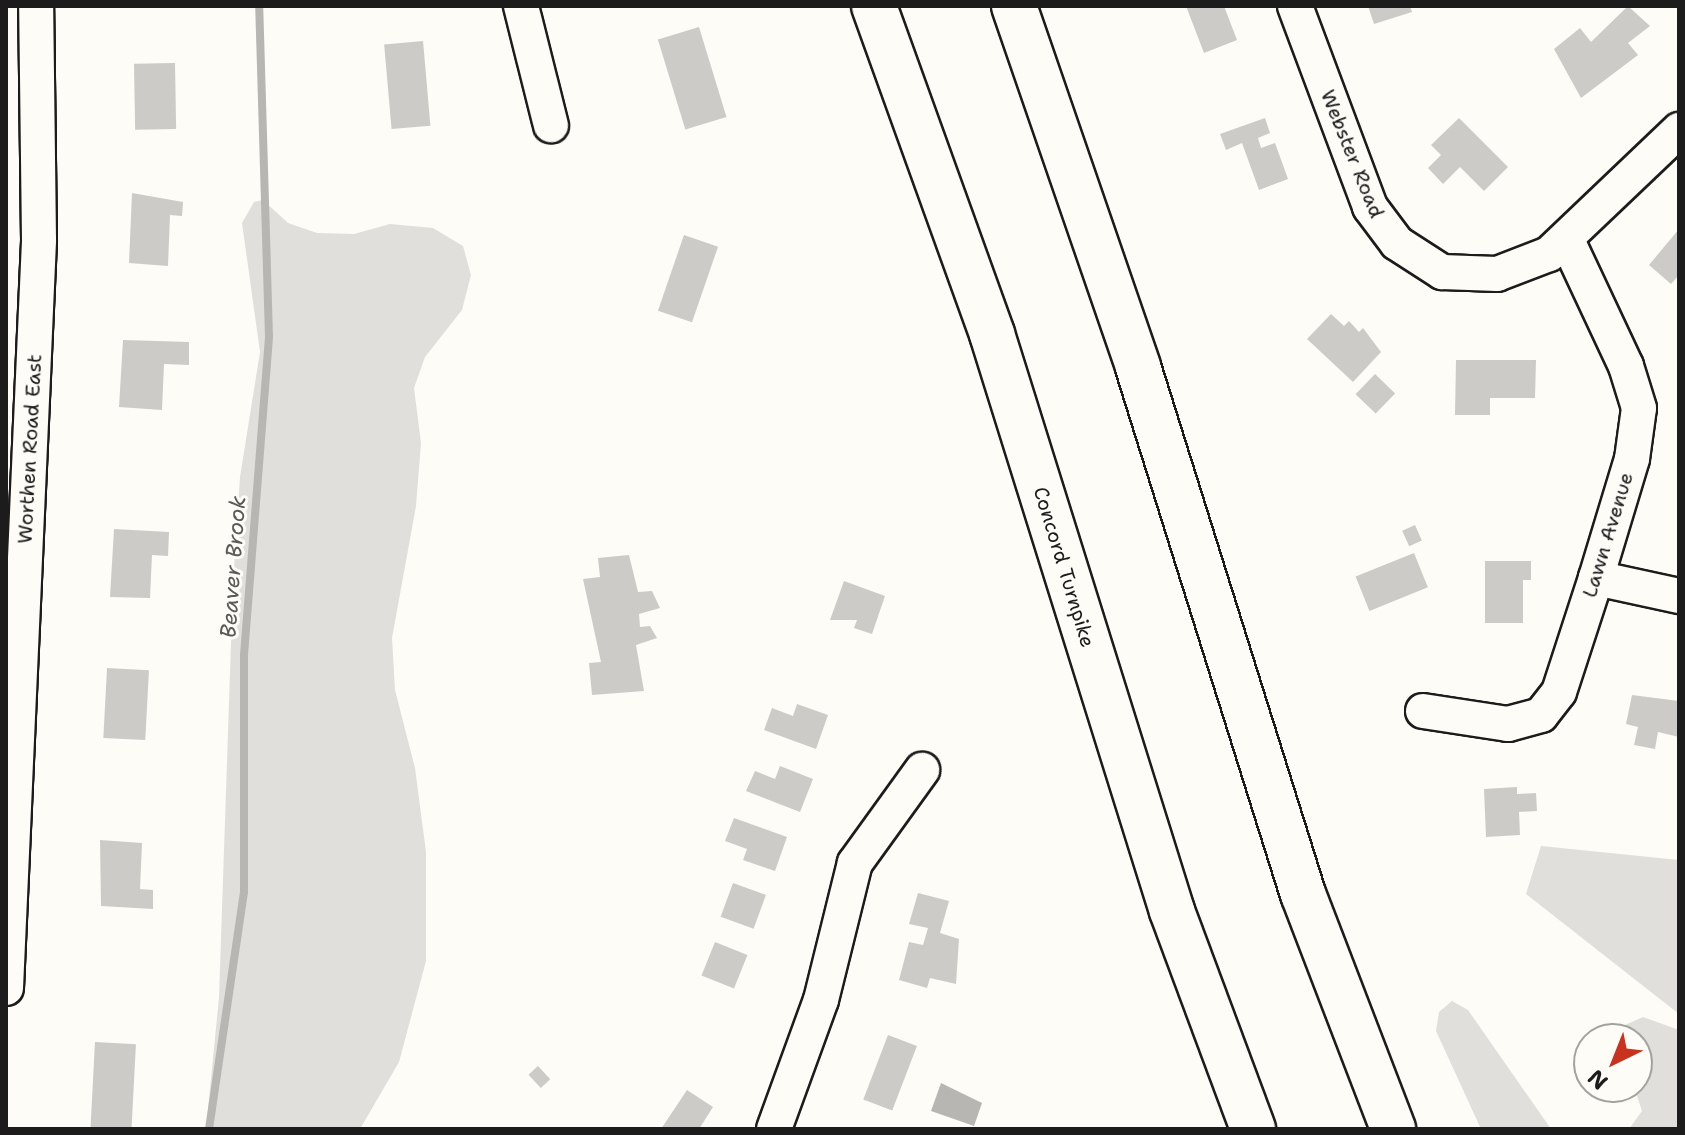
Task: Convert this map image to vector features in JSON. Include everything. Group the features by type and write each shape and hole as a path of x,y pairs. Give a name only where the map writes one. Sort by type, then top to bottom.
{"highway":[{"path":"860,6 896,65"},
{"name":"Concord Turnpike","path":"874,6 992,334 1172,911 1253,1129"},
{"path":"1014,6 1138,367 1303,894 1393,1129"}],"street":[{"name":"Worthen Road East","path":"6,988 39,240 36,6"},
{"path":"521,6 551,125"},
{"name":"Webster Road","path":"1295,6 1366,198 1406,251 1442,272 1487,276 1528,265 1567,240 1679,130"},
{"name":"Lawn Avenue","path":"1423,711 1508,724 1541,715 1559,692 1596,578 1632,459 1639,408 1626,366 1567,240"},
{"path":"1596,578 1679,596"},
{"path":"774,1129 794,1077 855,863 922,770"}],"shaded area":[{"path":"263,200 288,223 317,233 354,234 390,224 433,228 463,246 471,275 462,310 425,357 414,388 421,443 416,506 392,638 395,690 415,768 426,852 426,961 399,1062 360,1129 206,1129 219,998 233,584 240,477 260,352 242,223 254,202"},
{"path":"1541,846 1679,860 1679,1014 1526,894"},
{"path":"1452,1001 1468,1010 1551,1129 1481,1129 1436,1031 1439,1012"},
{"path":"1643,1017 1679,1030 1679,1129 1629,1129 1642,1111 1639,1103 1653,1103 1653,1023 1630,1023"},
{"path":"941,1083 982,1103 974,1126 931,1111"}],"building":[{"path":"1186,6 1224,6 1237,40 1204,53"},
{"path":"1368,6 1410,6 1412,12 1374,24"},
{"path":"1628,6 1650,26 1628,43 1638,55 1581,98 1554,49 1580,28 1591,42"},
{"path":"699,27 726,117 685,129 658,40"},
{"path":"423,41 430,126 392,129 384,44"},
{"path":"175,63 176,129 135,130 134,64"},
{"path":"1265,118 1270,133 1258,138 1261,148 1275,143 1288,179 1259,190 1242,143 1226,150 1220,134"},
{"path":"1459,118 1508,167 1484,191 1460,167 1443,184 1428,168 1441,155 1431,145"},
{"path":"132,193 183,202 182,216 170,215 168,266 129,263"},
{"path":"1679,229 1679,275 1671,284 1649,265"},
{"path":"684,235 718,247 692,322 658,311"},
{"path":"1331,314 1344,326 1349,321 1359,332 1363,328 1381,352 1353,382 1307,339"},
{"path":"123,340 189,342 189,365 164,364 162,410 119,407"},
{"path":"1456,360 1536,360 1535,398 1490,398 1490,415 1455,415"},
{"path":"1375,374 1395,393 1376,414 1356,394"},
{"path":"1415,525 1422,541 1409,546 1402,531"},
{"path":"114,529 169,532 168,556 152,555 150,598 110,597"},
{"path":"1414,553 1428,587 1369,611 1356,577"},
{"path":"629,555 638,592 652,591 660,608 639,614 640,627 650,626 657,638 636,645 644,691 592,695 589,663 601,662 583,579 600,577 598,558"},
{"path":"1485,561 1531,561 1531,580 1523,580 1523,623 1485,623"},
{"path":"844,581 885,596 872,634 854,628 857,620 830,620"},
{"path":"107,668 149,670 145,740 103,738"},
{"path":"1632,695 1679,701 1679,737 1658,732 1655,749 1634,745 1638,727 1626,724"},
{"path":"797,704 828,715 816,749 764,730 772,708 793,716"},
{"path":"780,766 813,779 800,812 746,791 755,771 775,779"},
{"path":"1517,787 1517,794 1536,793 1537,811 1519,812 1520,835 1486,837 1484,789"},
{"path":"734,818 787,837 775,871 743,860 747,849 725,841"},
{"path":"100,840 142,843 140,889 153,890 153,909 101,906"},
{"path":"733,883 766,895 754,929 721,917"},
{"path":"918,893 949,901 940,933 959,939 956,984 930,978 927,988 899,980 909,942 923,945 928,928 909,924"},
{"path":"715,942 747,955 734,988 702,975"},
{"path":"888,1035 917,1046 892,1111 863,1099"},
{"path":"95,1042 136,1044 131,1129 90,1129"},
{"path":"538,1066 550,1079 541,1088 528,1075"},
{"path":"687,1090 713,1107 699,1129 661,1129"}],"waterway":[{"name":"Beaver Brook","path":"209,1129 244,892 244,655 269,337 259,6"}]}
